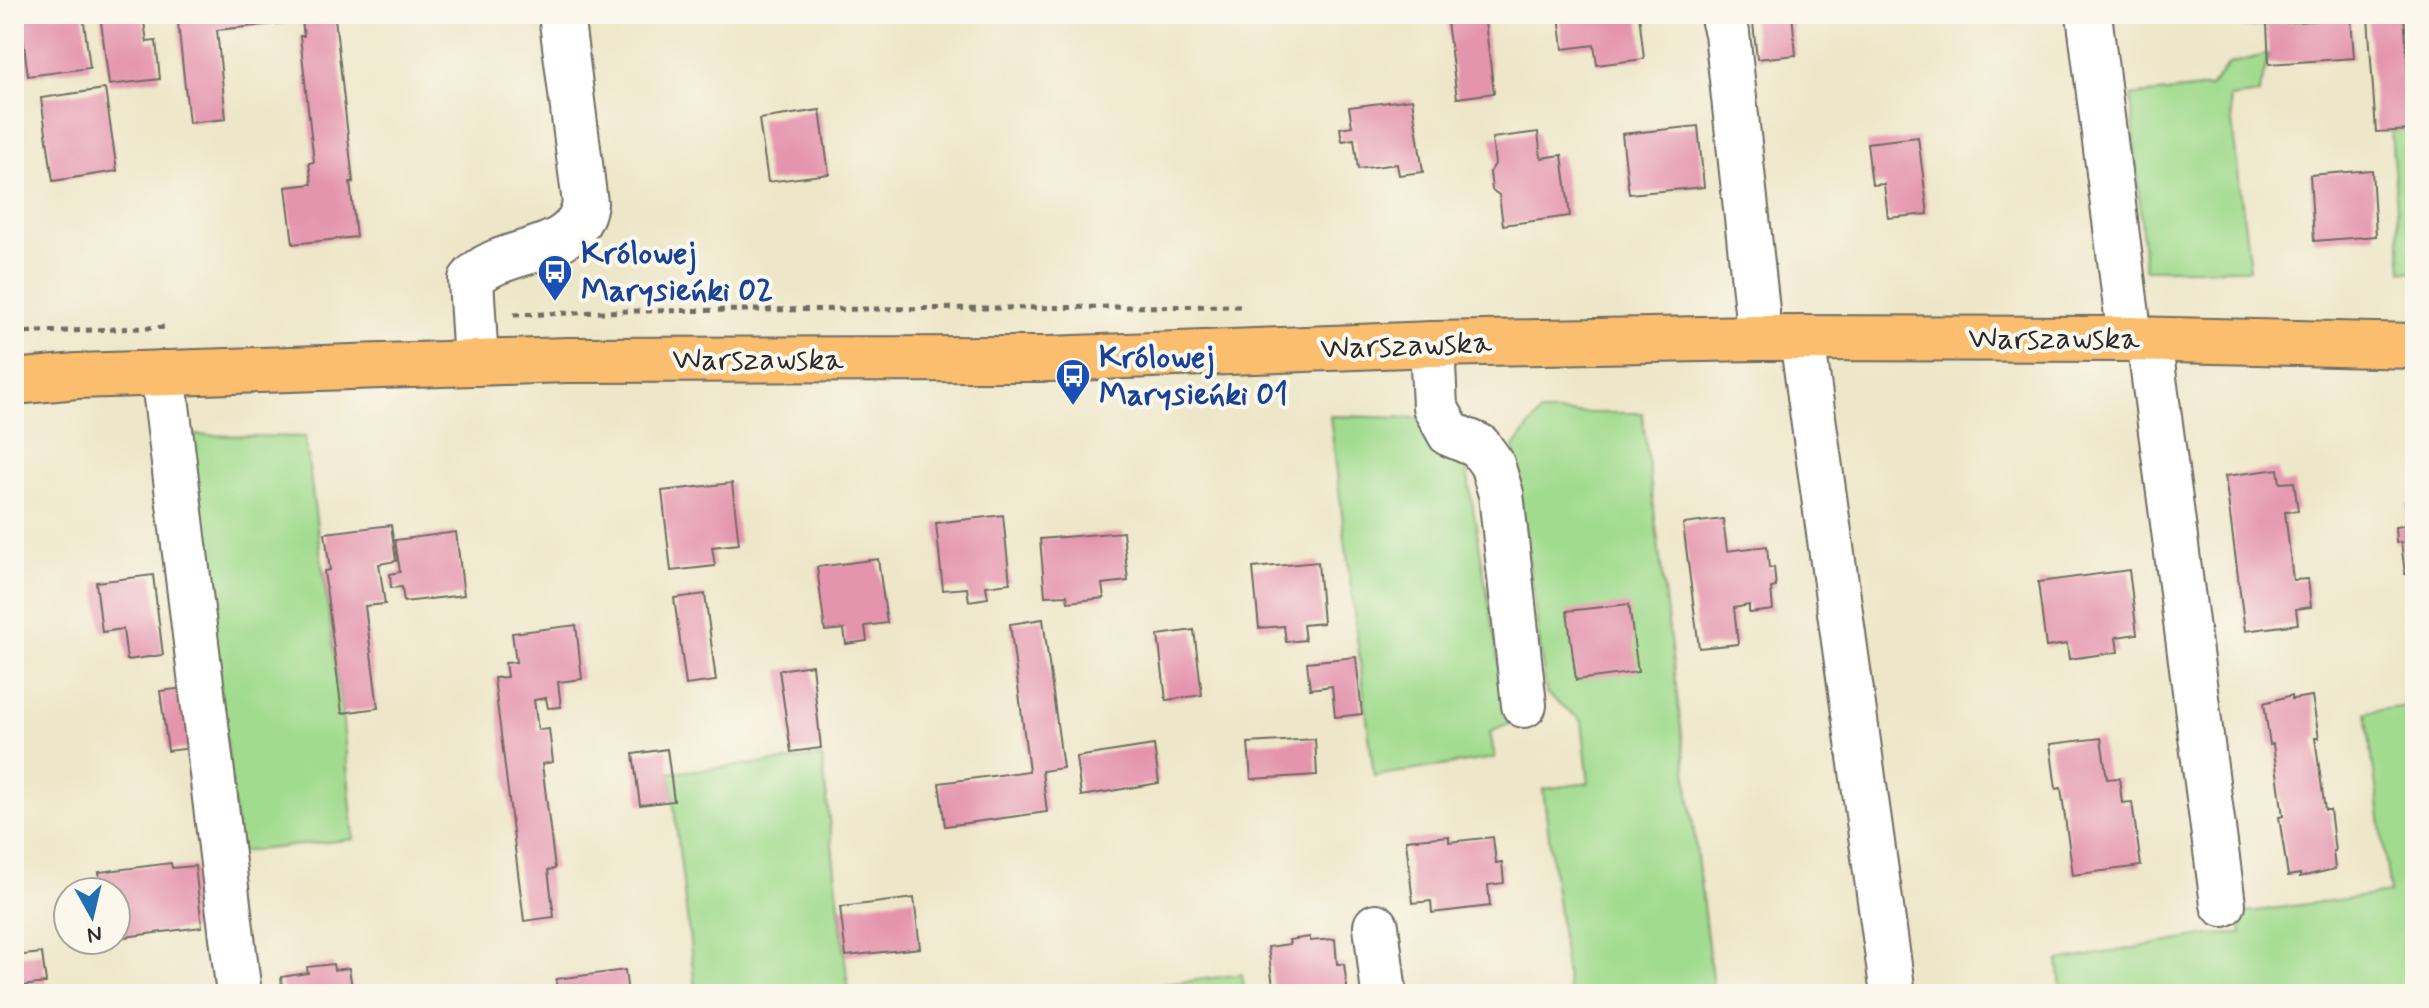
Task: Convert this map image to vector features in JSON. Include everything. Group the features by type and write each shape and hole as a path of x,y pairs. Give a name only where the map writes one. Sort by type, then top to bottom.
{"main road":[{"name":"Warszawska","path":"14,382 77,376 568,360 1049,359 1432,344 1757,338 2140,340 2415,346"}],"street":[{"path":"476,363 471,280 480,268 546,245 570,232 583,220 585,203 561,14"},
{"path":"1722,14 1727,33 1754,279 1757,338"},
{"path":"2089,14 2223,904"},
{"path":"1802,338 1893,994"},
{"path":"1432,344 1435,407 1450,434 1479,446 1492,464 1501,494 1524,705"},
{"path":"163,373 239,994"},
{"path":"1376,926 1384,994"}],"green space":[{"path":"2243,14 2412,14 2415,36 2415,272 2402,271 2391,131 2411,130 2404,15 2244,27"},
{"path":"2269,54 2259,94 2229,98 2250,269 2145,269 2131,96 2210,87 2229,64"},
{"path":"1540,413 1642,413 1714,994 1569,994 1543,789 1589,783 1582,721 1546,693 1514,447"},
{"path":"1330,416 1417,418 1465,460 1509,724 1490,732 1495,758 1374,776"},
{"path":"191,435 305,437 342,713 354,839 239,852"},
{"path":"2415,705 2415,994 2062,994 2058,961 2209,935 2242,934 2240,913 2390,893 2366,712"},
{"path":"822,757 849,994 696,994 670,773"},
{"path":"1242,974 1245,994 1091,994"}],"building":[{"path":"20,14 83,14 90,68 28,76"},
{"path":"100,14 143,15 147,42 156,41 160,79 109,85"},
{"path":"177,14 331,14 331,18 335,18 356,237 293,244 286,187 312,184 309,163 314,162 300,36 304,36 302,21 217,30 226,119 189,123"},
{"path":"1446,14 1484,14 1494,93 1457,98"},
{"path":"1559,14 1639,14 1644,59 1597,65 1594,45 1563,49"},
{"path":"1752,14 1792,14 1796,55 1757,59"},
{"path":"2404,14 2412,130 2376,132 2368,17"},
{"path":"2351,18 2354,58 2269,64 2267,24"},
{"path":"105,89 117,171 53,181 41,98"},
{"path":"1412,99 1423,172 1399,175 1397,164 1358,169 1354,139 1342,141 1340,128 1352,126 1349,107"},
{"path":"820,110 829,174 768,182 759,119"},
{"path":"1698,126 1704,187 1629,194 1622,134"},
{"path":"1538,132 1541,158 1562,155 1570,216 1503,225 1499,195 1492,190 1490,172 1495,164 1492,138"},
{"path":"1918,137 1928,214 1888,218 1884,184 1872,185 1867,143"},
{"path":"2372,170 2376,236 2314,241 2310,175"},
{"path":"2278,469 2280,483 2294,482 2298,511 2285,512 2293,580 2308,579 2311,607 2296,609 2298,624 2245,631 2225,476"},
{"path":"732,483 739,544 712,547 715,566 671,571 662,491"},
{"path":"2415,504 2415,572 2405,574 2401,542 2396,543 2395,527 2409,525 2407,505"},
{"path":"1003,515 1010,583 986,586 988,598 969,601 967,588 943,590 936,523"},
{"path":"1723,519 1727,551 1767,546 1769,568 1774,567 1776,587 1771,588 1773,610 1749,613 1749,605 1734,608 1738,644 1699,648 1683,524"},
{"path":"391,525 396,561 379,564 385,604 365,606 378,708 342,713 324,571 330,570 325,533"},
{"path":"456,532 464,595 404,602 402,587 391,588 390,574 400,572 395,540"},
{"path":"1123,532 1128,581 1102,584 1104,598 1068,602 1067,595 1045,596 1040,539"},
{"path":"878,559 887,623 865,626 867,641 846,644 844,629 825,631 817,567"},
{"path":"1318,562 1323,623 1303,625 1305,640 1286,642 1284,626 1259,628 1253,568"},
{"path":"2129,570 2137,634 2116,637 2118,652 2069,659 2067,644 2046,647 2038,582"},
{"path":"153,575 163,655 127,660 123,629 102,632 96,582"},
{"path":"705,594 716,681 686,685 674,598"},
{"path":"1629,604 1638,672 1576,680 1567,611"},
{"path":"1043,619 1063,768 1042,771 1047,812 945,826 939,783 1029,771 1010,624"},
{"path":"576,625 582,679 558,682 561,707 548,708 546,698 534,700 538,730 549,729 553,762 542,764 555,869 548,870 554,917 524,921 494,678 507,677 505,663 516,662 512,633"},
{"path":"1194,630 1202,695 1166,700 1158,635"},
{"path":"1356,657 1362,714 1335,717 1332,686 1310,689 1307,662"},
{"path":"812,665 821,748 791,752 779,670"},
{"path":"184,688 192,748 168,751 160,691"},
{"path":"2292,695 2292,699 2312,696 2325,810 2330,810 2335,851 2335,869 2300,877 2300,874 2288,876 2279,817 2283,816 2264,703"},
{"path":"2101,738 2107,779 2119,778 2122,803 2132,802 2141,866 2073,875 2061,788 2056,789 2050,744"},
{"path":"1315,739 1317,775 1251,779 1248,743"},
{"path":"1154,745 1159,783 1081,796 1076,757"},
{"path":"667,749 674,801 640,805 633,754"},
{"path":"1449,836 1449,842 1493,837 1496,863 1502,862 1504,883 1488,885 1490,906 1432,913 1431,901 1413,903 1406,840"},
{"path":"171,863 172,868 195,866 202,927 132,936 132,876 99,876 99,872"},
{"path":"914,898 920,948 846,956 840,907"},
{"path":"1310,937 1310,941 1335,939 1337,964 1344,964 1348,994 1274,994 1268,947"},
{"path":"42,953 46,983 14,987 14,956"},
{"path":"333,964 334,970 349,968 353,994 283,994 281,977 308,973 307,967"},
{"path":"625,970 628,994 557,994 556,979"}],"place":[{"name":"Królowej Marysieńki 02","path":"555,303"},
{"name":"Królowej Marysieńki 01","path":"1073,407"}]}
